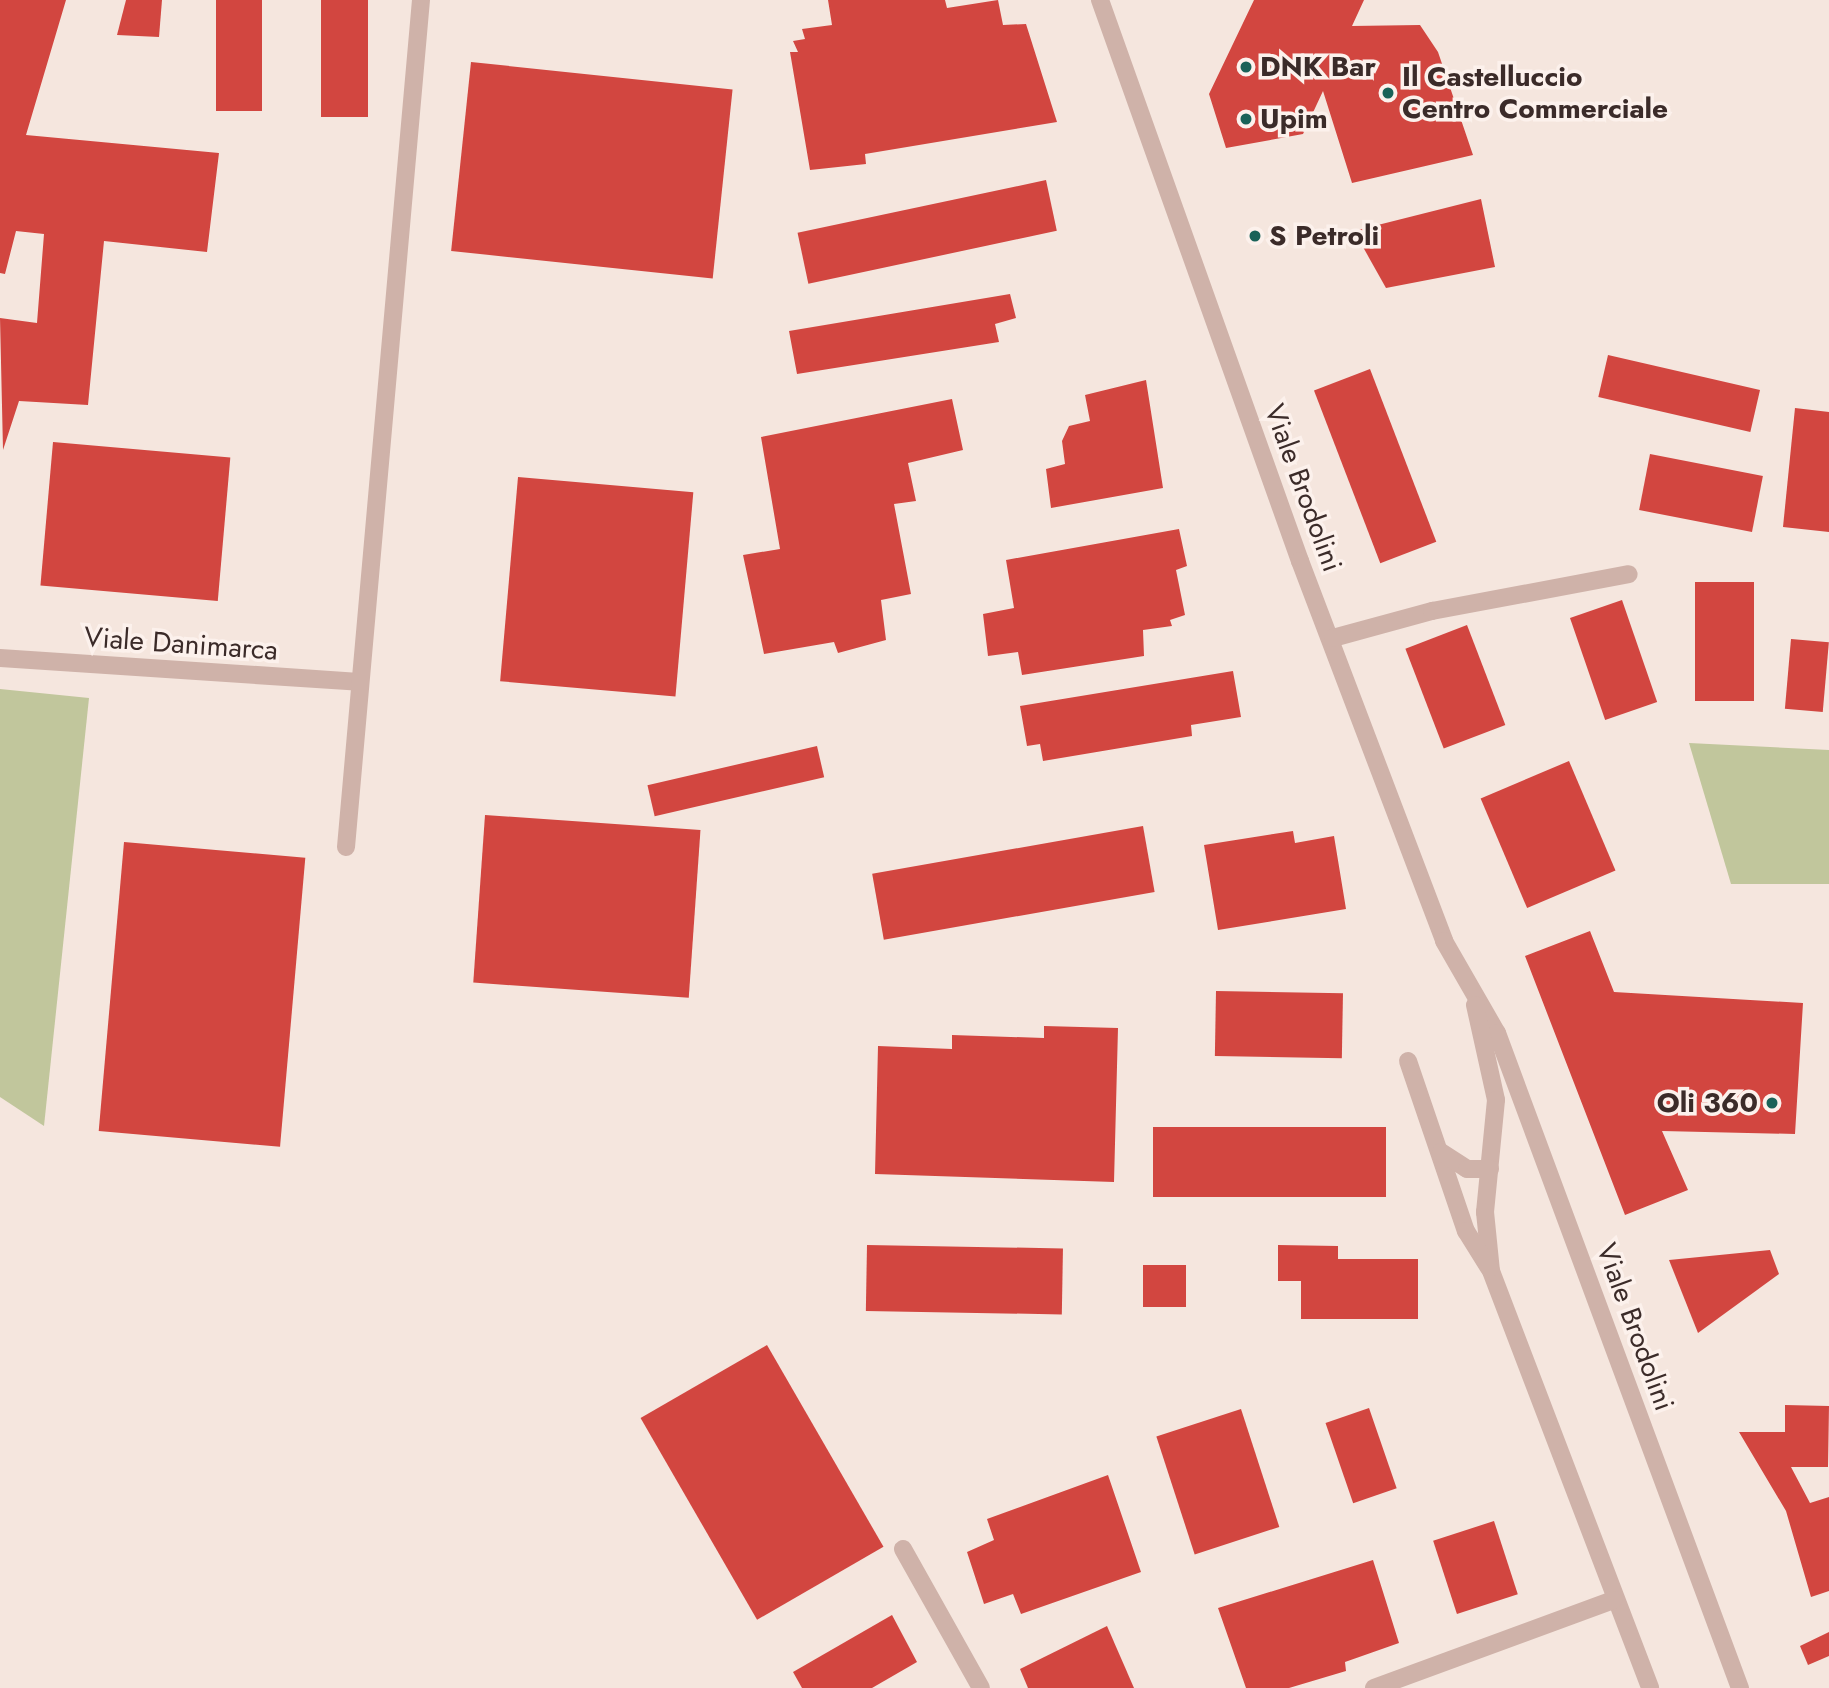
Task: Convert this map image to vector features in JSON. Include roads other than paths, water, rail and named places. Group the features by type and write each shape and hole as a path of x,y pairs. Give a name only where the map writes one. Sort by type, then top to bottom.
{"street":[{"path":"346,847 421,0"},
{"name":"Viale Brodolini","path":"1100,0 1300,561 1334,638 1444,941 1497,1033 1740,1688"},
{"path":"1334,638 1432,611 1629,574"},
{"name":"Viale Danimarca","path":"0,658 359,682"},
{"name":"Viale Brodolini","path":"1471,988 1496,1100 1490,1169 1491,1271 1613,1600 1650,1688"},
{"path":"1408,1062 1474,1252 1491,1271"},
{"path":"1441,1152 1467,1169 1490,1169"},
{"path":"903,1549 981,1688"},
{"path":"1374,1688 1613,1600"}],"place":[{"name":"DNK Bar","path":"1246,67"},
{"name":"Il Castelluccio Centro Commerciale","path":"1388,93"},
{"name":"Upim","path":"1246,119"},
{"name":"S Petroli","path":"1255,236"},
{"name":"Oli 360","path":"1772,1103"}]}
